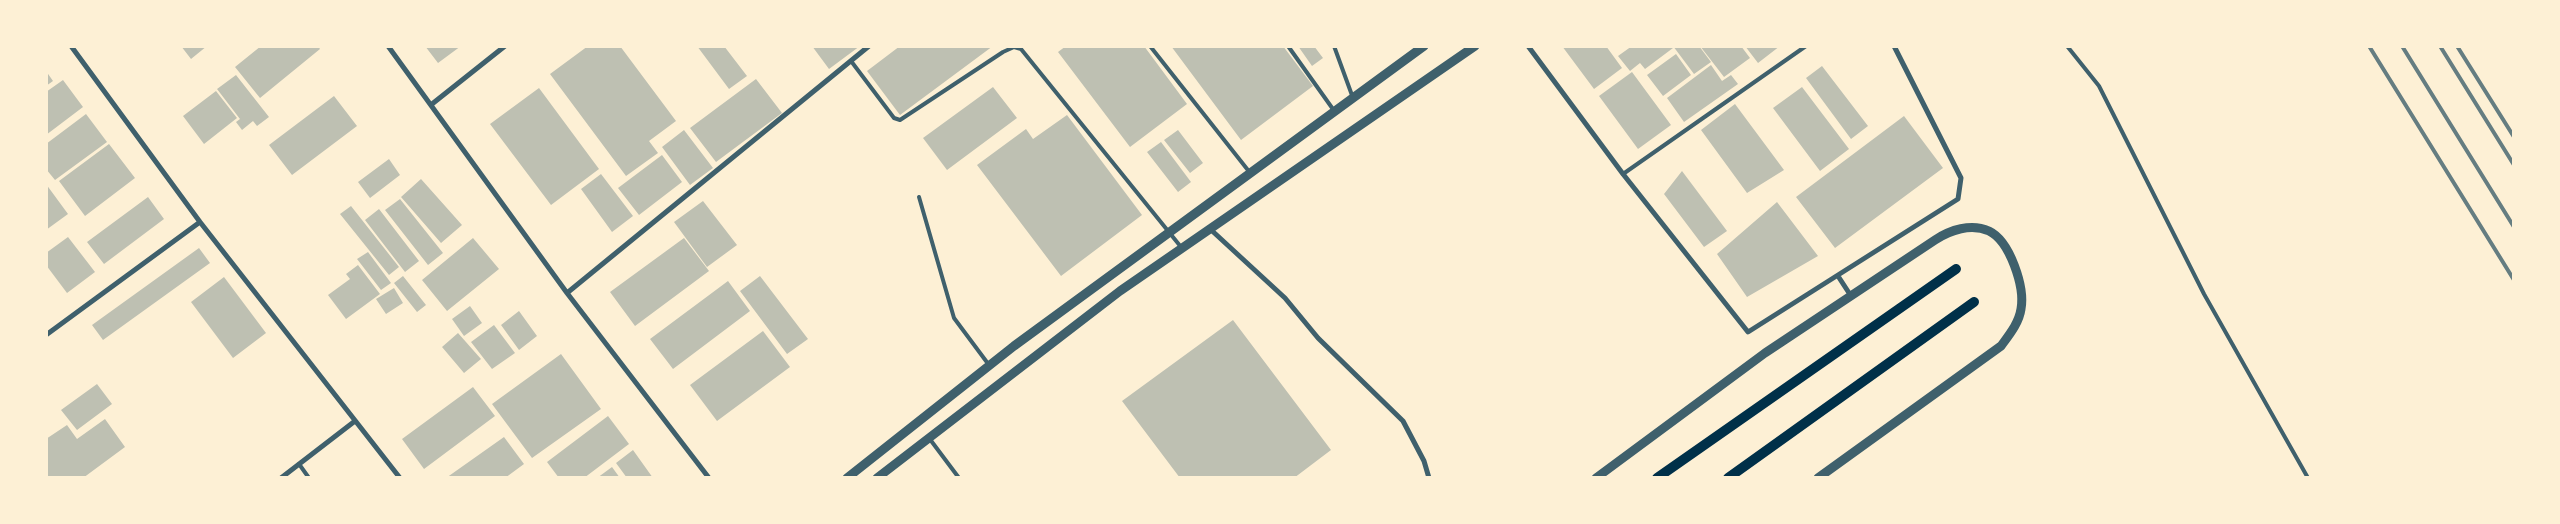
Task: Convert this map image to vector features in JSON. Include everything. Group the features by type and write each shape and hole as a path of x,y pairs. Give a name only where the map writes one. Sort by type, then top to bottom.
{"main road":[{"path":"1657,478 1956,269"},
{"path":"1728,478 1974,302"}],"street":[{"path":"71,46 200,222 400,478"},
{"path":"388,46 567,292 709,478"},
{"path":"432,104 505,46"},
{"path":"567,292 869,46"},
{"path":"847,478 989,365 1424,46"},
{"path":"877,478 928,437 1181,247 1475,46"},
{"path":"1528,46 1623,174 1748,332 1958,199 1961,178 1894,46"},
{"path":"46,335 200,222"},
{"path":"1596,478 1765,353 1950,231 1974,227 1989,231 1998,238 2014,264 2021,286 2021,310 2016,325 2001,346 1818,478"},
{"path":"1208,228 1285,298 1318,338 1403,421 1424,462 1429,478"},
{"path":"1838,276 1851,296"},
{"path":"281,478 355,421"}],"lane":[{"path":"1150,46 1250,174"},
{"path":"1288,46 1335,112"},
{"path":"1334,46 1353,99"},
{"path":"1623,174 1806,46"},
{"path":"2068,46 2099,86 2204,294 2308,478"},
{"path":"851,61 894,118 900,120 1003,52 1014,47 1021,50 1181,247"},
{"path":"919,197 954,318 989,365"},
{"path":"928,437 959,478"},
{"path":"298,464 309,478"}],"building":[{"path":"181,46 207,46 191,59"},
{"path":"261,46 318,46 320,49 260,98 235,67"},
{"path":"425,46 461,46 438,63"},
{"path":"588,46 620,46 676,121 649,141 658,153 626,176 550,74"},
{"path":"697,46 724,46 747,76 729,89"},
{"path":"812,46 860,46 829,69"},
{"path":"900,46 993,46 900,115 867,71"},
{"path":"1066,46 1144,46 1187,104 1130,147 1058,52"},
{"path":"1171,46 1283,46 1313,86 1241,140"},
{"path":"1298,46 1314,46 1323,58 1312,66"},
{"path":"1562,46 1606,46 1622,68 1594,89"},
{"path":"1632,46 1672,46 1673,48 1645,69 1640,63 1630,71 1618,56"},
{"path":"1673,46 1699,46 1711,62 1694,74"},
{"path":"1700,46 1741,46 1750,58 1724,77"},
{"path":"1745,46 1780,46 1758,63"},
{"path":"1676,54 1691,75 1663,96 1647,75"},
{"path":"1711,65 1722,81 1731,75 1738,84 1684,122 1667,98"},
{"path":"1822,66 1868,126 1851,139 1806,78"},
{"path":"46,71 53,81 46,86"},
{"path":"1632,72 1671,125 1638,149 1599,96"},
{"path":"236,75 269,117 257,126 253,121 242,130 236,122 240,119 217,89"},
{"path":"756,79 782,113 716,162 690,128"},
{"path":"63,80 83,107 46,135 46,92"},
{"path":"993,87 1017,118 947,170 923,138"},
{"path":"1802,87 1849,149 1820,171 1773,108"},
{"path":"539,88 599,169 551,205 490,124"},
{"path":"216,91 237,118 204,144 183,116"},
{"path":"334,96 357,126 292,175 269,145"},
{"path":"1735,104 1784,170 1747,193 1701,130"},
{"path":"86,114 107,142 55,180 46,169 46,144"},
{"path":"1067,115 1142,215 1061,276 977,165 1026,129 1033,139"},
{"path":"1904,116 1943,168 1835,248 1796,197"},
{"path":"684,130 713,168 690,185 662,147"},
{"path":"1178,130 1203,163 1190,173 1164,140"},
{"path":"1161,142 1191,182 1178,192 1147,152"},
{"path":"109,144 135,178 85,216 59,181"},
{"path":"662,155 682,182 639,215 618,188"},
{"path":"389,159 400,175 370,198 358,182"},
{"path":"1682,171 1727,231 1704,247 1664,194"},
{"path":"601,174 633,216 612,232 581,189"},
{"path":"421,179 462,225 441,243 401,197"},
{"path":"46,184 68,214 46,230"},
{"path":"148,197 164,219 104,264 87,242"},
{"path":"400,199 443,253 428,265 385,210"},
{"path":"703,201 737,245 707,267 674,222"},
{"path":"1777,202 1818,256 1747,297 1717,254"},
{"path":"351,206 399,267 389,275 340,214"},
{"path":"379,209 419,261 405,272 365,220"},
{"path":"68,237 95,272 67,293 46,265 46,253"},
{"path":"473,238 499,269 447,311 422,280"},
{"path":"684,238 709,271 635,326 610,292"},
{"path":"199,248 210,263 103,340 92,325"},
{"path":"368,252 391,283 381,290 357,259"},
{"path":"358,265 380,294 346,319 328,295 350,279 346,274"},
{"path":"403,276 426,305 417,312 394,283"},
{"path":"760,276 808,339 787,354 740,291"},
{"path":"224,277 266,333 233,358 191,302"},
{"path":"728,281 750,311 673,369 650,339"},
{"path":"394,288 403,303 386,314 376,299"},
{"path":"470,306 482,323 464,336 452,319"},
{"path":"519,311 537,336 519,350 501,325"},
{"path":"1233,320 1331,450 1294,478 1180,478 1122,401"},
{"path":"494,325 515,353 492,369 471,342"},
{"path":"763,331 790,367 717,421 690,385"},
{"path":"458,333 481,359 464,373 442,347"},
{"path":"561,354 601,409 532,458 492,404"},
{"path":"97,384 112,404 77,430 61,410"},
{"path":"473,387 495,416 424,469 402,439"},
{"path":"608,416 629,444 584,478 559,478 547,462"},
{"path":"105,419 125,447 83,478 46,478 46,439 67,425 77,439"},
{"path":"504,437 524,464 505,478 446,478"},
{"path":"633,450 653,478 627,478 616,463"},
{"path":"612,467 620,478 597,478"}],"railway":[{"path":"2369,46 2514,280"},
{"path":"2402,46 2514,227"},
{"path":"2440,46 2514,165"},
{"path":"2457,46 2514,137"}]}
